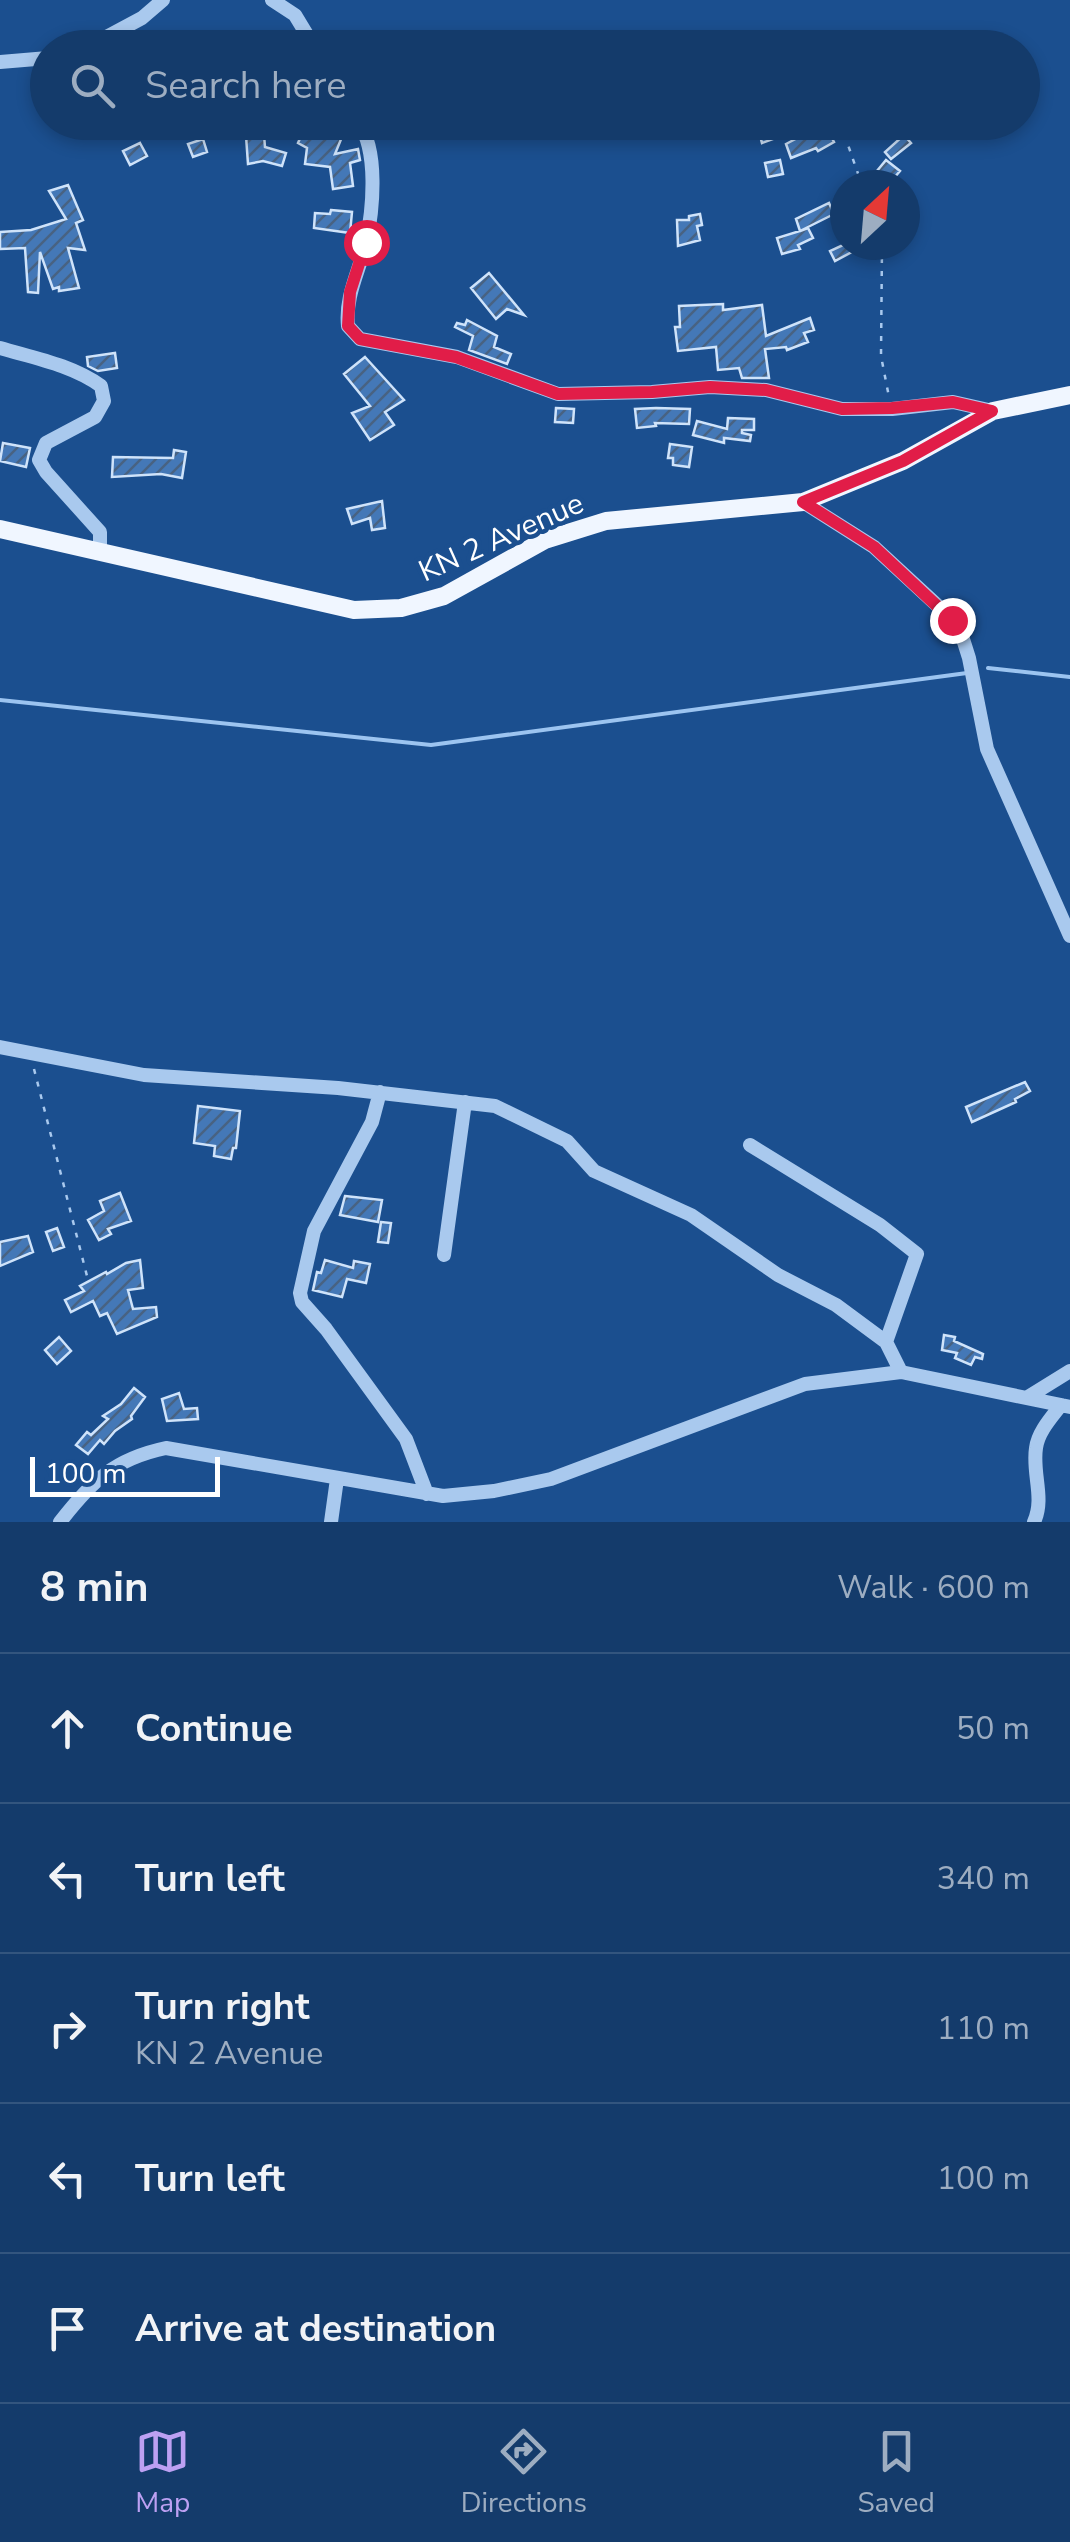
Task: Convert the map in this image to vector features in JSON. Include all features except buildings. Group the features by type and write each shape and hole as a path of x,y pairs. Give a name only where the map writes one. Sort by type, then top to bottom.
{"main road":[{"name":"KN 2 Avenue","path":"0,530 354,610 401,608 444,596 546,540 606,521 803,502 903,461 992,411 1070,394"}],"street":[{"path":"120,30 163,0"},
{"path":"272,0 295,16 303,30"},
{"path":"0,62 30,60"},
{"path":"369,140 372,166 366,242 346,310 348,326 360,339 456,357 558,394 710,387 766,390 842,409 953,402 992,411"},
{"path":"0,348 60,366 100,386 104,400 95,417 46,443 40,460 46,472 100,532 100,552"},
{"path":"803,502 874,547 952,620 969,658 987,749 1070,936"},
{"path":"0,1047 144,1075 380,1092 495,1106 567,1141 594,1171 691,1215 778,1275 836,1305 886,1342 901,1372"},
{"path":"380,1092 372,1122 314,1232 300,1294 302,1302 406,1440 427,1494"},
{"path":"444,1255 465,1102"},
{"path":"750,1144 880,1225 917,1254 886,1342"},
{"path":"60,1522 87,1488 114,1466 137,1454 166,1448 427,1494 494,1491 551,1480 806,1384 901,1372 1065,1406 1042,1431 1036,1446 1040,1510 1034,1522"},
{"path":"1028,1397 1070,1372"},
{"path":"330,1522 337,1478"}],"path":[{"path":"846,140 857,170"},
{"path":"882,260 882,356 892,408"},
{"path":"30,1053 87,1276"}],"waterway":[{"path":"988,668 1070,677"},
{"path":"0,700 431,745 967,673"}],"route":[{"path":"366,242 346,310 348,326 360,339 456,357 558,394 710,387 766,390 842,409 953,402 992,411 903,461 803,502 874,547 952,620"}]}
